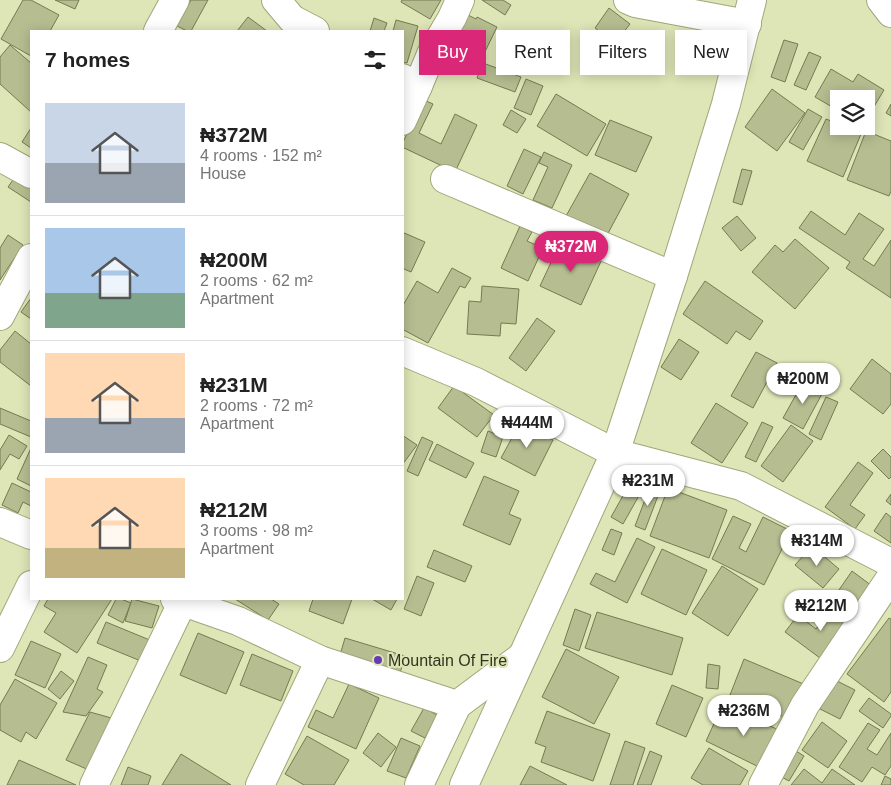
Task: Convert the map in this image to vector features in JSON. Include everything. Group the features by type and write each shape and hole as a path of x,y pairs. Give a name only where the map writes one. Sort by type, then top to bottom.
{"street":[{"path":"159,30 176,0"},
{"path":"276,0 292,19 313,30"},
{"path":"404,111 410,82 432,52 460,0"},
{"path":"464,785 615,453 673,276 726,104 750,12 635,4 628,0"},
{"path":"881,0 891,13"},
{"path":"0,157 30,173"},
{"path":"445,179 673,276"},
{"path":"0,316 30,260"},
{"path":"404,352 476,382 615,453 741,486 891,563"},
{"path":"0,522 30,535"},
{"path":"764,785 806,705 891,577"},
{"path":"0,648 30,587"},
{"path":"94,785 181,600 238,621 320,660 457,705"},
{"path":"419,785 457,705 522,656"},
{"path":"260,785 320,660"}],"building":[{"path":"23,0 31,0 59,15 51,30 30,30 30,55 1,39"},
{"path":"55,0 79,0 75,9"},
{"path":"191,0 208,0 192,30 185,30 177,26"},
{"path":"402,0 441,0 430,19 401,2"},
{"path":"482,0 503,0 511,5 505,15"},
{"path":"609,8 630,24 625,30 598,30 595,28"},
{"path":"462,12 497,27 486,50 486,30 453,30"},
{"path":"248,17 266,30 238,30"},
{"path":"374,18 387,23 384,30 370,30"},
{"path":"396,20 418,26 407,63 404,62 404,30 393,30"},
{"path":"784,40 798,44 785,82 771,77"},
{"path":"10,45 30,62 30,111 0,84 0,57"},
{"path":"809,52 821,57 806,90 794,85"},
{"path":"486,64 496,68 496,75 516,75 521,77 515,92 477,78 478,75 486,75"},
{"path":"831,69 853,82 858,74 884,90 875,105 875,90 830,90 830,106 815,97"},
{"path":"526,79 543,86 531,115 514,108"},
{"path":"772,89 805,113 777,151 745,127"},
{"path":"556,94 606,124 587,156 537,126"},
{"path":"424,100 433,104 419,133 441,144 455,114 477,125 455,172 404,148 404,140"},
{"path":"891,104 891,116 886,113"},
{"path":"808,109 822,117 803,150 789,142"},
{"path":"511,110 526,119 517,133 503,125"},
{"path":"826,119 830,121 830,135 861,135 843,177 807,161"},
{"path":"610,120 652,137 636,172 595,155"},
{"path":"30,130 30,147 22,142"},
{"path":"864,135 875,135 891,141 891,191 889,196 847,180"},
{"path":"524,149 541,157 523,194 507,186"},
{"path":"544,152 572,165 552,208 533,200 548,167 539,163"},
{"path":"742,169 752,171 742,205 733,202"},
{"path":"590,173 629,194 606,237 566,216"},
{"path":"17,174 30,182 30,201 8,187"},
{"path":"811,211 845,235 859,213 884,229 863,259 874,266 891,240 891,298 846,268 850,262 799,228"},
{"path":"737,216 756,238 741,251 722,228"},
{"path":"520,226 532,232 527,241 543,248 528,281 501,268"},
{"path":"404,233 425,242 411,272 404,269"},
{"path":"8,235 23,245 0,280 0,248"},
{"path":"795,239 829,268 795,309 752,272 775,245 783,252"},
{"path":"561,241 602,259 581,305 540,286"},
{"path":"452,268 471,278 465,288 460,286 428,343 404,330 404,304 417,281 438,293"},
{"path":"705,281 763,321 750,340 736,331 727,344 683,314"},
{"path":"482,286 519,289 516,324 501,323 500,336 467,334 469,301 481,302"},
{"path":"30,299 30,318 21,312"},
{"path":"537,318 555,331 526,371 509,358"},
{"path":"15,331 30,343 30,385 0,362 0,350"},
{"path":"679,339 699,352 681,380 661,367"},
{"path":"756,352 777,363 753,408 731,396"},
{"path":"872,359 891,374 891,404 883,414 850,389"},
{"path":"803,382 823,392 803,429 783,418"},
{"path":"454,386 494,415 477,437 438,408"},
{"path":"826,397 838,402 821,440 809,434"},
{"path":"716,403 748,423 722,463 691,443"},
{"path":"0,408 30,421 30,437 0,424"},
{"path":"762,422 773,427 756,462 745,457"},
{"path":"520,423 553,440 535,476 501,458"},
{"path":"791,425 813,441 783,482 761,466"},
{"path":"488,431 503,437 496,457 481,452"},
{"path":"9,435 27,446 19,459 10,454 0,470 0,450"},
{"path":"404,436 417,445 404,462"},
{"path":"422,437 433,442 418,476 407,471"},
{"path":"437,444 474,463 466,478 429,460"},
{"path":"883,449 891,457 891,477 889,479 871,461"},
{"path":"30,450 30,486 17,479"},
{"path":"858,462 873,473 850,505 865,515 855,529 825,507"},
{"path":"484,476 519,491 509,514 521,519 510,545 463,525"},
{"path":"633,478 645,485 623,524 611,517"},
{"path":"12,483 30,492 30,506 23,502 18,513 2,505"},
{"path":"651,484 661,488 645,530 635,526"},
{"path":"668,488 727,510 709,558 650,536"},
{"path":"891,494 891,505 886,501"},
{"path":"886,513 891,517 891,543 874,531"},
{"path":"733,516 751,524 739,548 746,552 763,517 791,531 764,585 712,559"},
{"path":"611,529 622,533 614,555 602,550"},
{"path":"637,538 655,547 627,603 590,584 596,573 615,582"},
{"path":"812,546 839,569 823,588 795,565"},
{"path":"662,549 707,570 686,615 641,594"},
{"path":"434,550 472,566 465,582 427,567"},
{"path":"722,566 758,589 728,636 692,613"},
{"path":"852,571 876,589 856,617 832,600"},
{"path":"417,576 434,583 421,616 404,609"},
{"path":"47,600 111,600 77,653 44,632 56,613 44,606"},
{"path":"116,600 124,600 131,603 123,623 108,615"},
{"path":"132,600 159,606 152,628 125,621"},
{"path":"237,600 273,600 279,604 268,620"},
{"path":"313,600 352,600 343,624 309,611"},
{"path":"374,600 396,600 391,610"},
{"path":"834,604 854,619 824,661 785,632 798,615 816,629"},
{"path":"575,609 591,615 579,651 563,645"},
{"path":"597,612 683,638 672,675 585,648"},
{"path":"889,618 891,619 891,692 884,702 847,674"},
{"path":"106,622 157,643 148,664 97,643"},
{"path":"198,633 244,652 226,694 180,675"},
{"path":"345,638 405,656 400,673 340,655"},
{"path":"31,641 61,654 45,688 15,675"},
{"path":"566,649 619,677 594,724 542,697"},
{"path":"252,654 293,671 281,701 240,685"},
{"path":"88,657 107,665 97,689 103,692 86,716 63,712"},
{"path":"744,659 806,685 791,720 730,695"},
{"path":"708,664 720,666 718,689 706,688"},
{"path":"61,671 74,681 60,699 48,689"},
{"path":"15,679 57,703 36,739 26,732 21,742 0,730 0,705"},
{"path":"835,680 855,690 840,719 820,709"},
{"path":"349,684 379,698 356,749 308,727 316,710 333,718"},
{"path":"672,685 703,698 686,737 656,724"},
{"path":"869,698 891,714 883,728 859,711"},
{"path":"723,704 783,732 765,770 706,741"},
{"path":"424,708 437,715 425,738 411,731"},
{"path":"547,711 610,734 593,781 541,762 546,747 535,743"},
{"path":"90,712 122,721 98,774 66,760"},
{"path":"822,722 847,741 828,768 802,750"},
{"path":"868,723 880,730 867,749 877,755 891,733 891,766 885,775 872,767 862,782 839,767"},
{"path":"378,733 396,747 381,767 363,753"},
{"path":"307,736 349,760 334,785 304,785 285,774"},
{"path":"401,738 420,746 406,778 387,771"},
{"path":"625,741 645,748 633,785 610,785"},
{"path":"788,746 804,756 789,781 772,772"},
{"path":"709,748 748,771 740,785 703,785 691,778"},
{"path":"650,751 662,756 651,785 637,785"},
{"path":"181,754 231,785 162,785"},
{"path":"19,760 76,785 7,785"},
{"path":"530,766 567,785 520,785"},
{"path":"128,767 151,776 148,785 121,785"},
{"path":"804,769 822,783 832,769 855,785 791,785"},
{"path":"885,776 891,779 891,785 881,785"}],"place":[{"name":"Mountain Of Fire","path":"378,660"}]}
